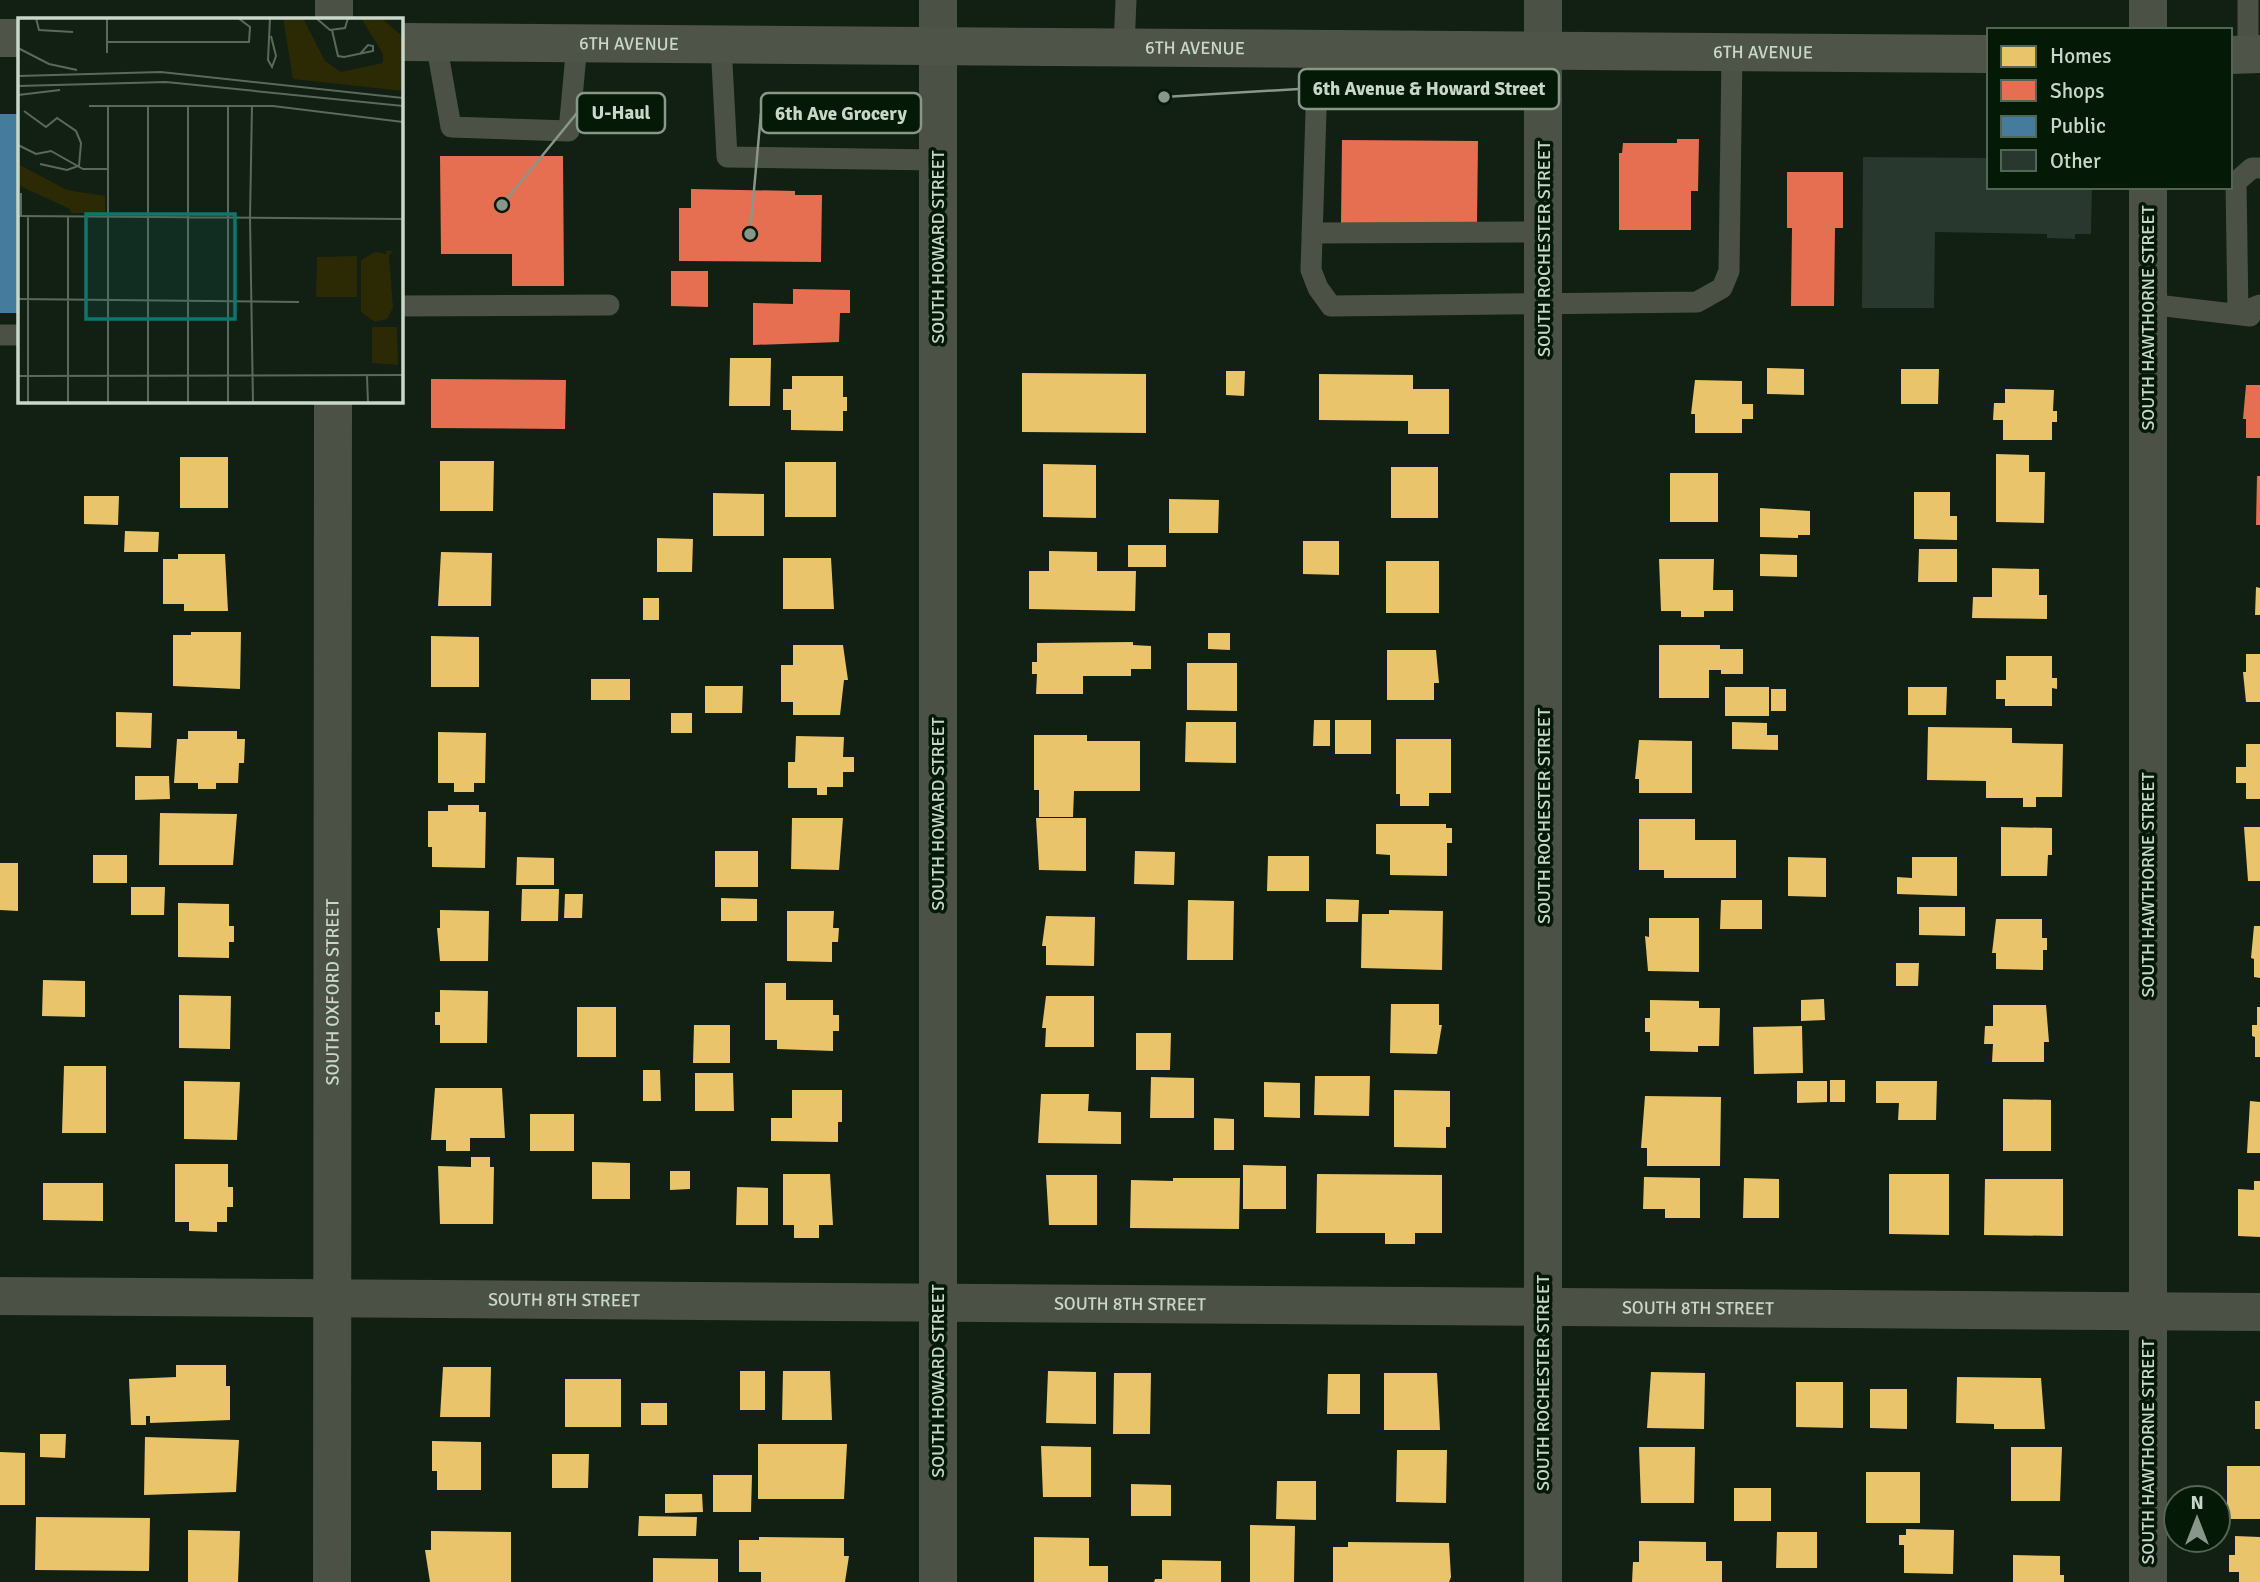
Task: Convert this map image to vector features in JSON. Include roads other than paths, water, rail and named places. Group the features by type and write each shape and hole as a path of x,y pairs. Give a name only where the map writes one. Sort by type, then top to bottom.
{"main road":[{"path":"0,38 18,38"},
{"name":"6TH AVENUE","path":"419,41 1987,54"}],"street":[{"path":"334,0 334,18"},
{"name":"SOUTH HOWARD STREET","path":"938,0 938,1582"},
{"name":"SOUTH ROCHESTER STREET","path":"1543,0 1543,1582"},
{"path":"2148,0 2148,28"},
{"name":"SOUTH HAWTHORNE STREET","path":"2148,189 2148,1582"},
{"name":"SOUTH OXFORD STREET","path":"332,1582 333,402"},
{"name":"SOUTH 8TH STREET","path":"0,1296 2260,1312"}],"lane":[{"path":"1124,47 1126,0"},
{"path":"2246,54 2248,0"},
{"path":"419,41 451,127 569,131 577,43"},
{"path":"721,44 727,157 938,160"},
{"path":"1318,48 1311,270 1318,288 1331,306 1697,302 1721,288 1729,271 1732,52"},
{"path":"2238,314 2236,182 2252,168 2260,168"},
{"path":"1312,233 1544,232"},
{"path":"2148,304 2260,317"},
{"path":"402,306 609,305"},
{"path":"2238,314 2260,305"},
{"path":"0,335 18,335"}],"place":[{"name":"6th Avenue & Howard Street","path":"1164,97"},
{"name":"U-Haul","path":"502,205"},
{"name":"6th Ave Grocery","path":"750,234"}]}
